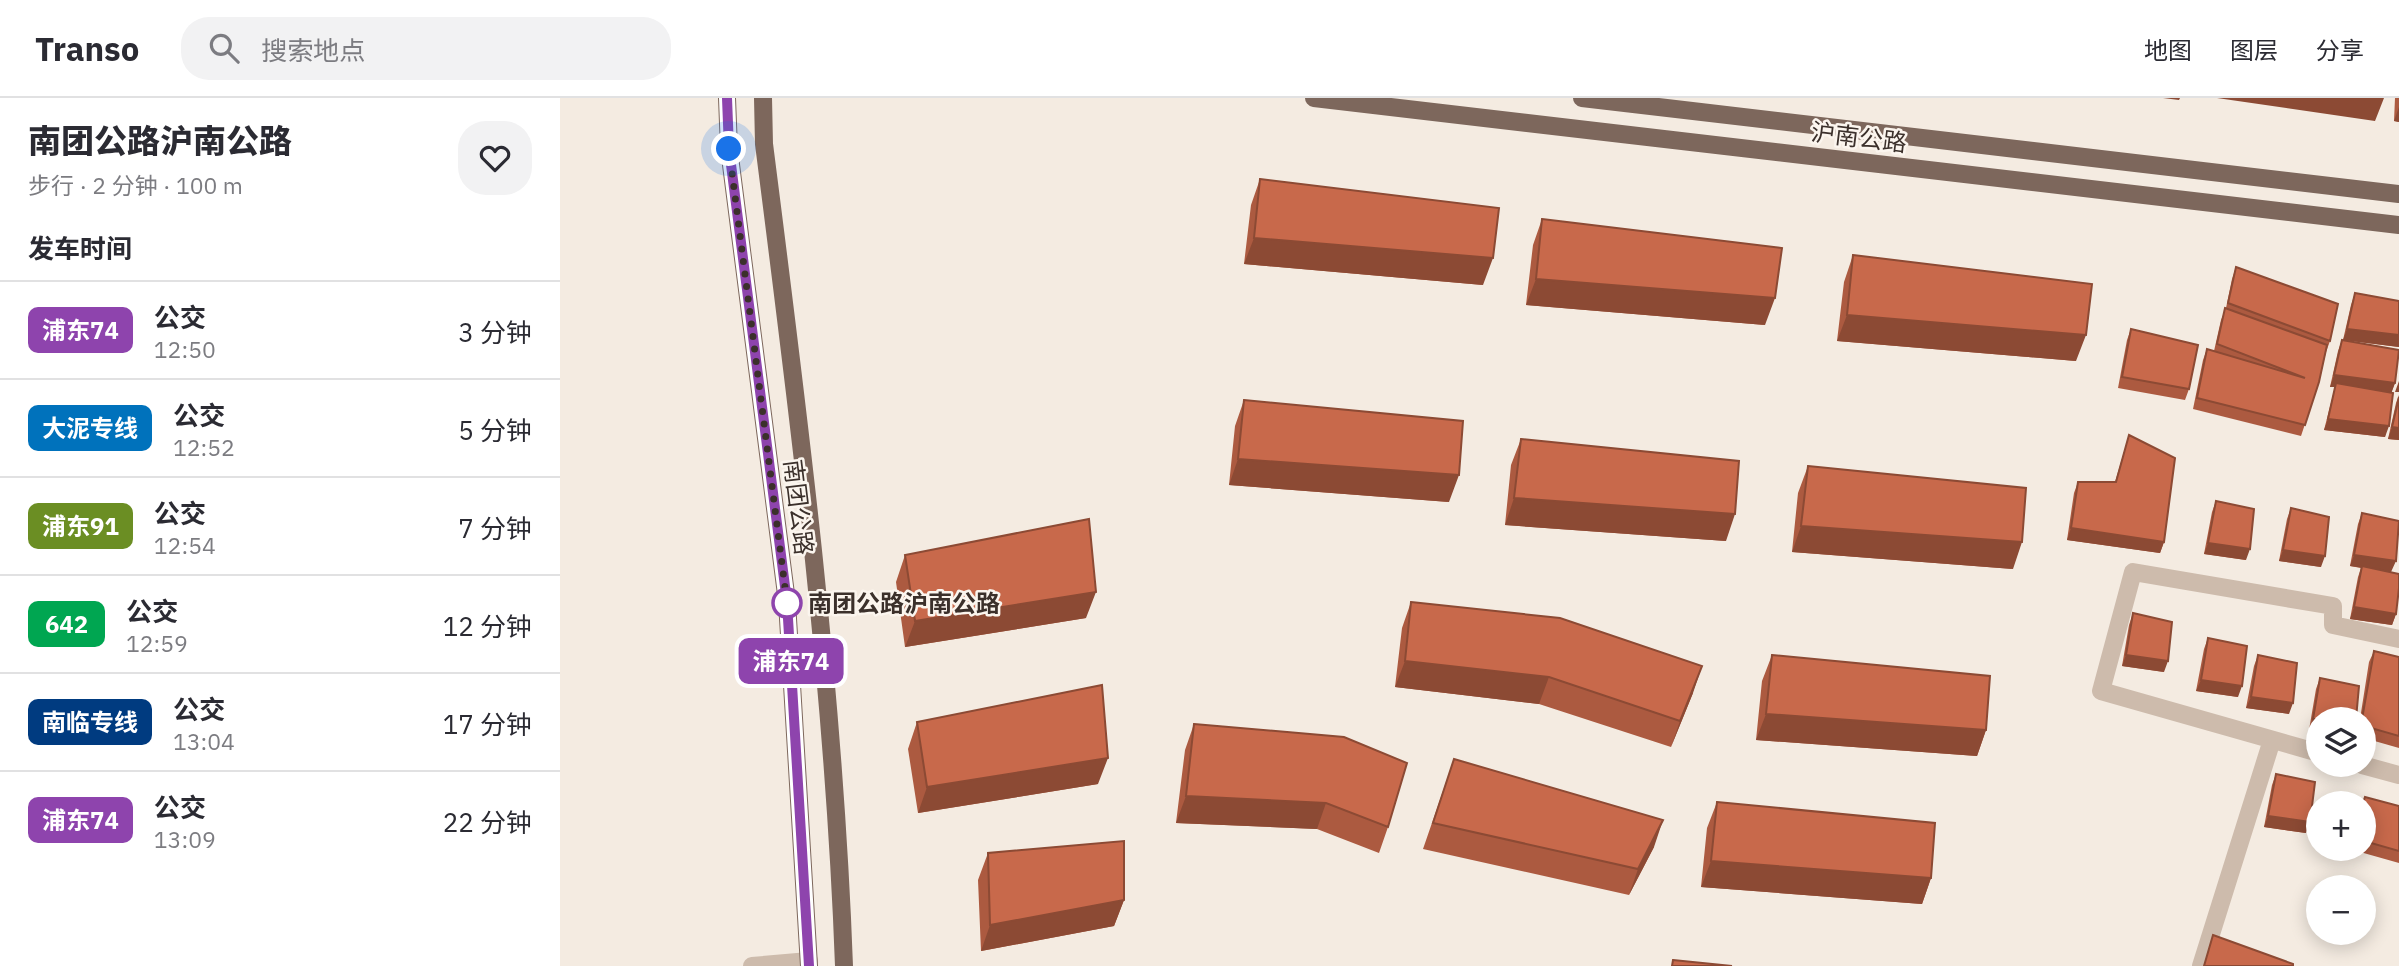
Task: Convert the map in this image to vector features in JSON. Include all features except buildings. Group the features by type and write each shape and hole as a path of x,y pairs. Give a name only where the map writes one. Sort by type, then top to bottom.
{"main road":[{"name":"南团公路","path":"727,98 729,149 787,602 809,963"},
{"name":"南团公路","path":"762,98 764,144 818,584 830,721 844,966"},
{"name":"沪南公路","path":"1314,98 2399,225"},
{"name":"沪南公路","path":"1582,98 2399,194"}],"street":[{"path":"2306,749 2101,691 2133,572 2333,606 2333,625 2399,639"},
{"path":"2201,966 2272,740"},
{"path":"2376,769 2399,775"},
{"path":"752,966 809,963"}],"bus line":[{"name":"浦东74","path":"727,98 729,149 787,602 809,966"}],"place":[{"name":"南团公路沪南公路","path":"787,603"}],"route":[{"path":"729,149 787,603"}]}
